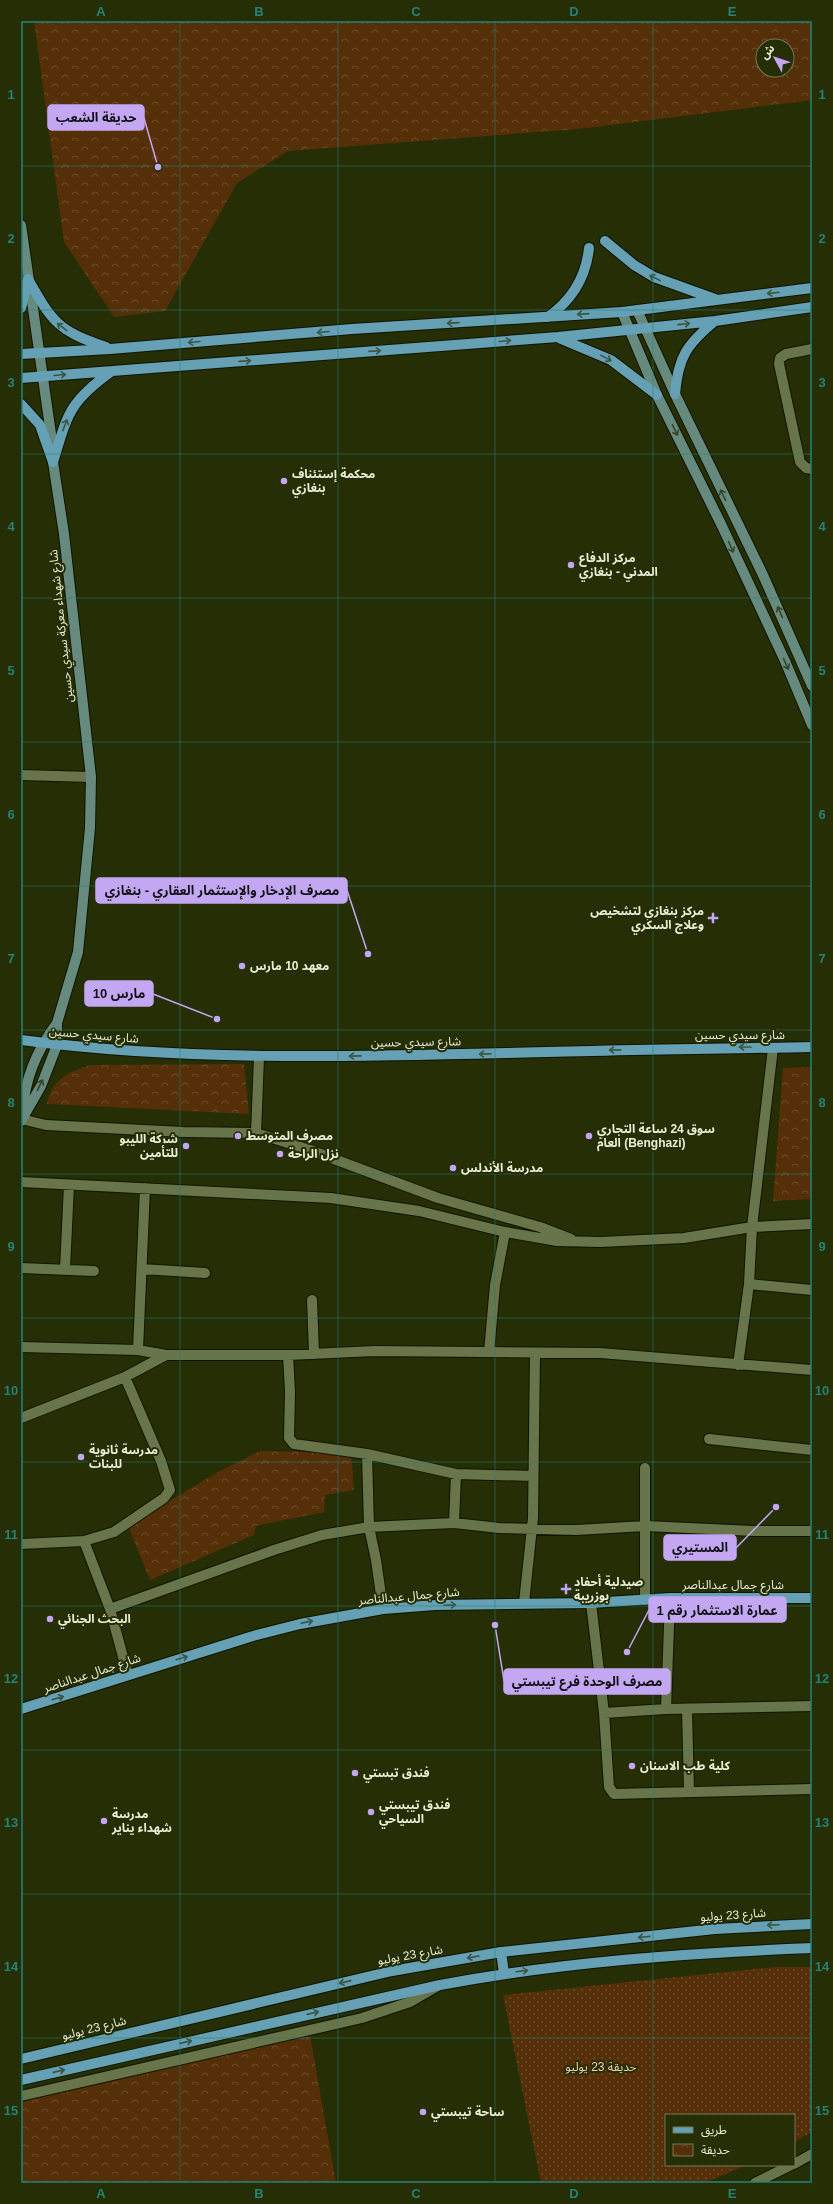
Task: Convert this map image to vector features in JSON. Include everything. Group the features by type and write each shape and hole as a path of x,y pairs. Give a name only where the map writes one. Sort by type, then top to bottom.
{"main road":[{"name":"شارع شهداء معركة سيدي حسين","path":"21,224 64,534 91,776 90,828 78,952 57,1024 56,1046 41,1086 21,1120"},
{"path":"605,241 634,265 654,277 718,300"},
{"path":"548,316 564,304 577,287 585,268 589,248"},
{"path":"21,308 28,279"},
{"path":"28,279 46,310 61,328 84,340 110,349"},
{"path":"21,354 110,349 352,329 622,312 812,288"},
{"path":"21,378 558,337 715,321 812,308"},
{"path":"637,310 675,394 763,575 812,686"},
{"path":"622,312 657,395 721,524 785,662 812,725"},
{"path":"675,394 677,374 684,354 698,335 715,321"},
{"path":"558,337 611,360 657,395"},
{"path":"53,462 62,433 75,403 88,388 113,371"},
{"path":"21,404 40,425 53,462"},
{"name":"شارع شهداء معركة سيدي حسين","path":"21,1120 24,1090 43,1043 57,1024"},
{"name":"شارع سيدي حسين","path":"21,1040 56,1046 159,1054 259,1057 812,1047"},
{"name":"شارع جمال عبدالناصر","path":"21,1709 78,1693 128,1675 287,1627 383,1609 670,1598 812,1598"},
{"name":"شارع 23 يوليو","path":"21,2059 392,1971 501,1952 715,1929 812,1924"},
{"path":"21,2080 440,1984 504,1973 684,1954 812,1948"},
{"path":"501,1952 504,1973"}],"street":[{"path":"812,349 786,354 780,358 779,364 800,462 806,468 812,469"},
{"path":"21,775 91,776"},
{"path":"738,1365 749,1284 752,1227 773,1048"},
{"path":"256,1133 259,1057"},
{"path":"21,1120 46,1125 183,1132 256,1133 310,1150 438,1198 540,1227 579,1241"},
{"path":"21,1182 331,1198 420,1211 505,1232 544,1239 579,1241 607,1242 684,1238 752,1227 812,1224"},
{"path":"65,1269 69,1185"},
{"path":"138,1350 144,1188"},
{"path":"489,1352 495,1285 505,1232"},
{"path":"21,1268 94,1271"},
{"path":"142,1269 205,1273"},
{"path":"749,1284 812,1290"},
{"path":"312,1300 314,1354"},
{"path":"21,1347 138,1350 166,1355 314,1354 375,1351 600,1353 812,1370"},
{"path":"524,1603 532,1529 535,1353"},
{"path":"288,1354 290,1392 289,1438 291,1442 300,1446 367,1454 456,1474 533,1476"},
{"path":"21,1418 125,1377 166,1355"},
{"path":"21,1544 84,1541 114,1532 164,1498 170,1490 161,1461 125,1377"},
{"path":"709,1439 812,1450"},
{"path":"367,1454 369,1527 376,1560 383,1609"},
{"path":"645,1468 645,1600"},
{"path":"454,1523 456,1474"},
{"path":"110,1609 274,1550 322,1535 369,1527 454,1523 499,1528 576,1530 645,1526 754,1531 812,1531"},
{"path":"84,1541 110,1609 128,1675"},
{"path":"666,1709 670,1598"},
{"path":"591,1602 604,1713 609,1787 612,1793 616,1795 812,1789"},
{"path":"604,1713 666,1709 812,1706"},
{"path":"687,1709 689,1792"},
{"path":"21,2096 362,2018 410,2002 440,1984"},
{"path":"41,2075 44,2091"},
{"path":"795,2163 812,2154"},
{"path":"755,2183 789,2166"}],"green space":[{"path":"34,21 812,21 812,100 579,129 288,151 237,183 165,311 114,317 64,242"},
{"path":"244,1064 249,1114 47,1104 49,1095 53,1088 62,1078 74,1071 90,1065"},
{"path":"812,1067 812,1199 773,1201 783,1068"},
{"path":"260,1451 351,1453 354,1490 325,1495 324,1512 256,1526 254,1535 150,1580 128,1526 218,1472"},
{"name":"حديقة 23 يوليو","path":"774,1967 812,1967 812,2132 795,2141 795,2114 665,2114 665,2166 744,2166 704,2183 541,2183 503,1995"},
{"path":"310,2035 336,2183 21,2183 21,2102"}],"place":[{"name":"حديقة الشعب","path":"158,167"},
{"name":"محكمة إستئناف بنغازي","path":"284,481"},
{"name":"مركز الدفاع المدني - بنغازي","path":"571,565"},
{"name":"مركز بنغازي لتشخيص وعلاج السكري","path":"713,918"},
{"name":"مصرف الإدخار والإستثمار العقاري - بنغازي","path":"368,954"},
{"name":"معهد 10 مارس","path":"242,966"},
{"name":"10 مارس","path":"217,1019"},
{"name":"مصرف المتوسط","path":"238,1136"},
{"name":"سوق 24 ساعة التجاري العام (Benghazi)","path":"589,1136"},
{"name":"شركة الليبو للتأمين","path":"186,1146"},
{"name":"نزل الراحة","path":"280,1154"},
{"name":"مدرسة الأندلس","path":"453,1168"},
{"name":"مدرسة ثانوية للبنات","path":"81,1457"},
{"name":"المستيري","path":"776,1507"},
{"name":"صيدلية أحفاد بوزريبة","path":"566,1589"},
{"name":"البحث الجنائي","path":"50,1619"},
{"name":"مصرف الوحدة فرع تيبستي","path":"495,1625"},
{"name":"عمارة الاستثمار رقم 1","path":"627,1652"},
{"name":"كلية طب الاسنان","path":"632,1766"},
{"name":"فندق تبستي","path":"355,1773"},
{"name":"فندق تيبستي السياحي","path":"371,1812"},
{"name":"مدرسة شهداء يناير","path":"104,1821"},
{"name":"ساحة تيبستي","path":"423,2112"}]}
